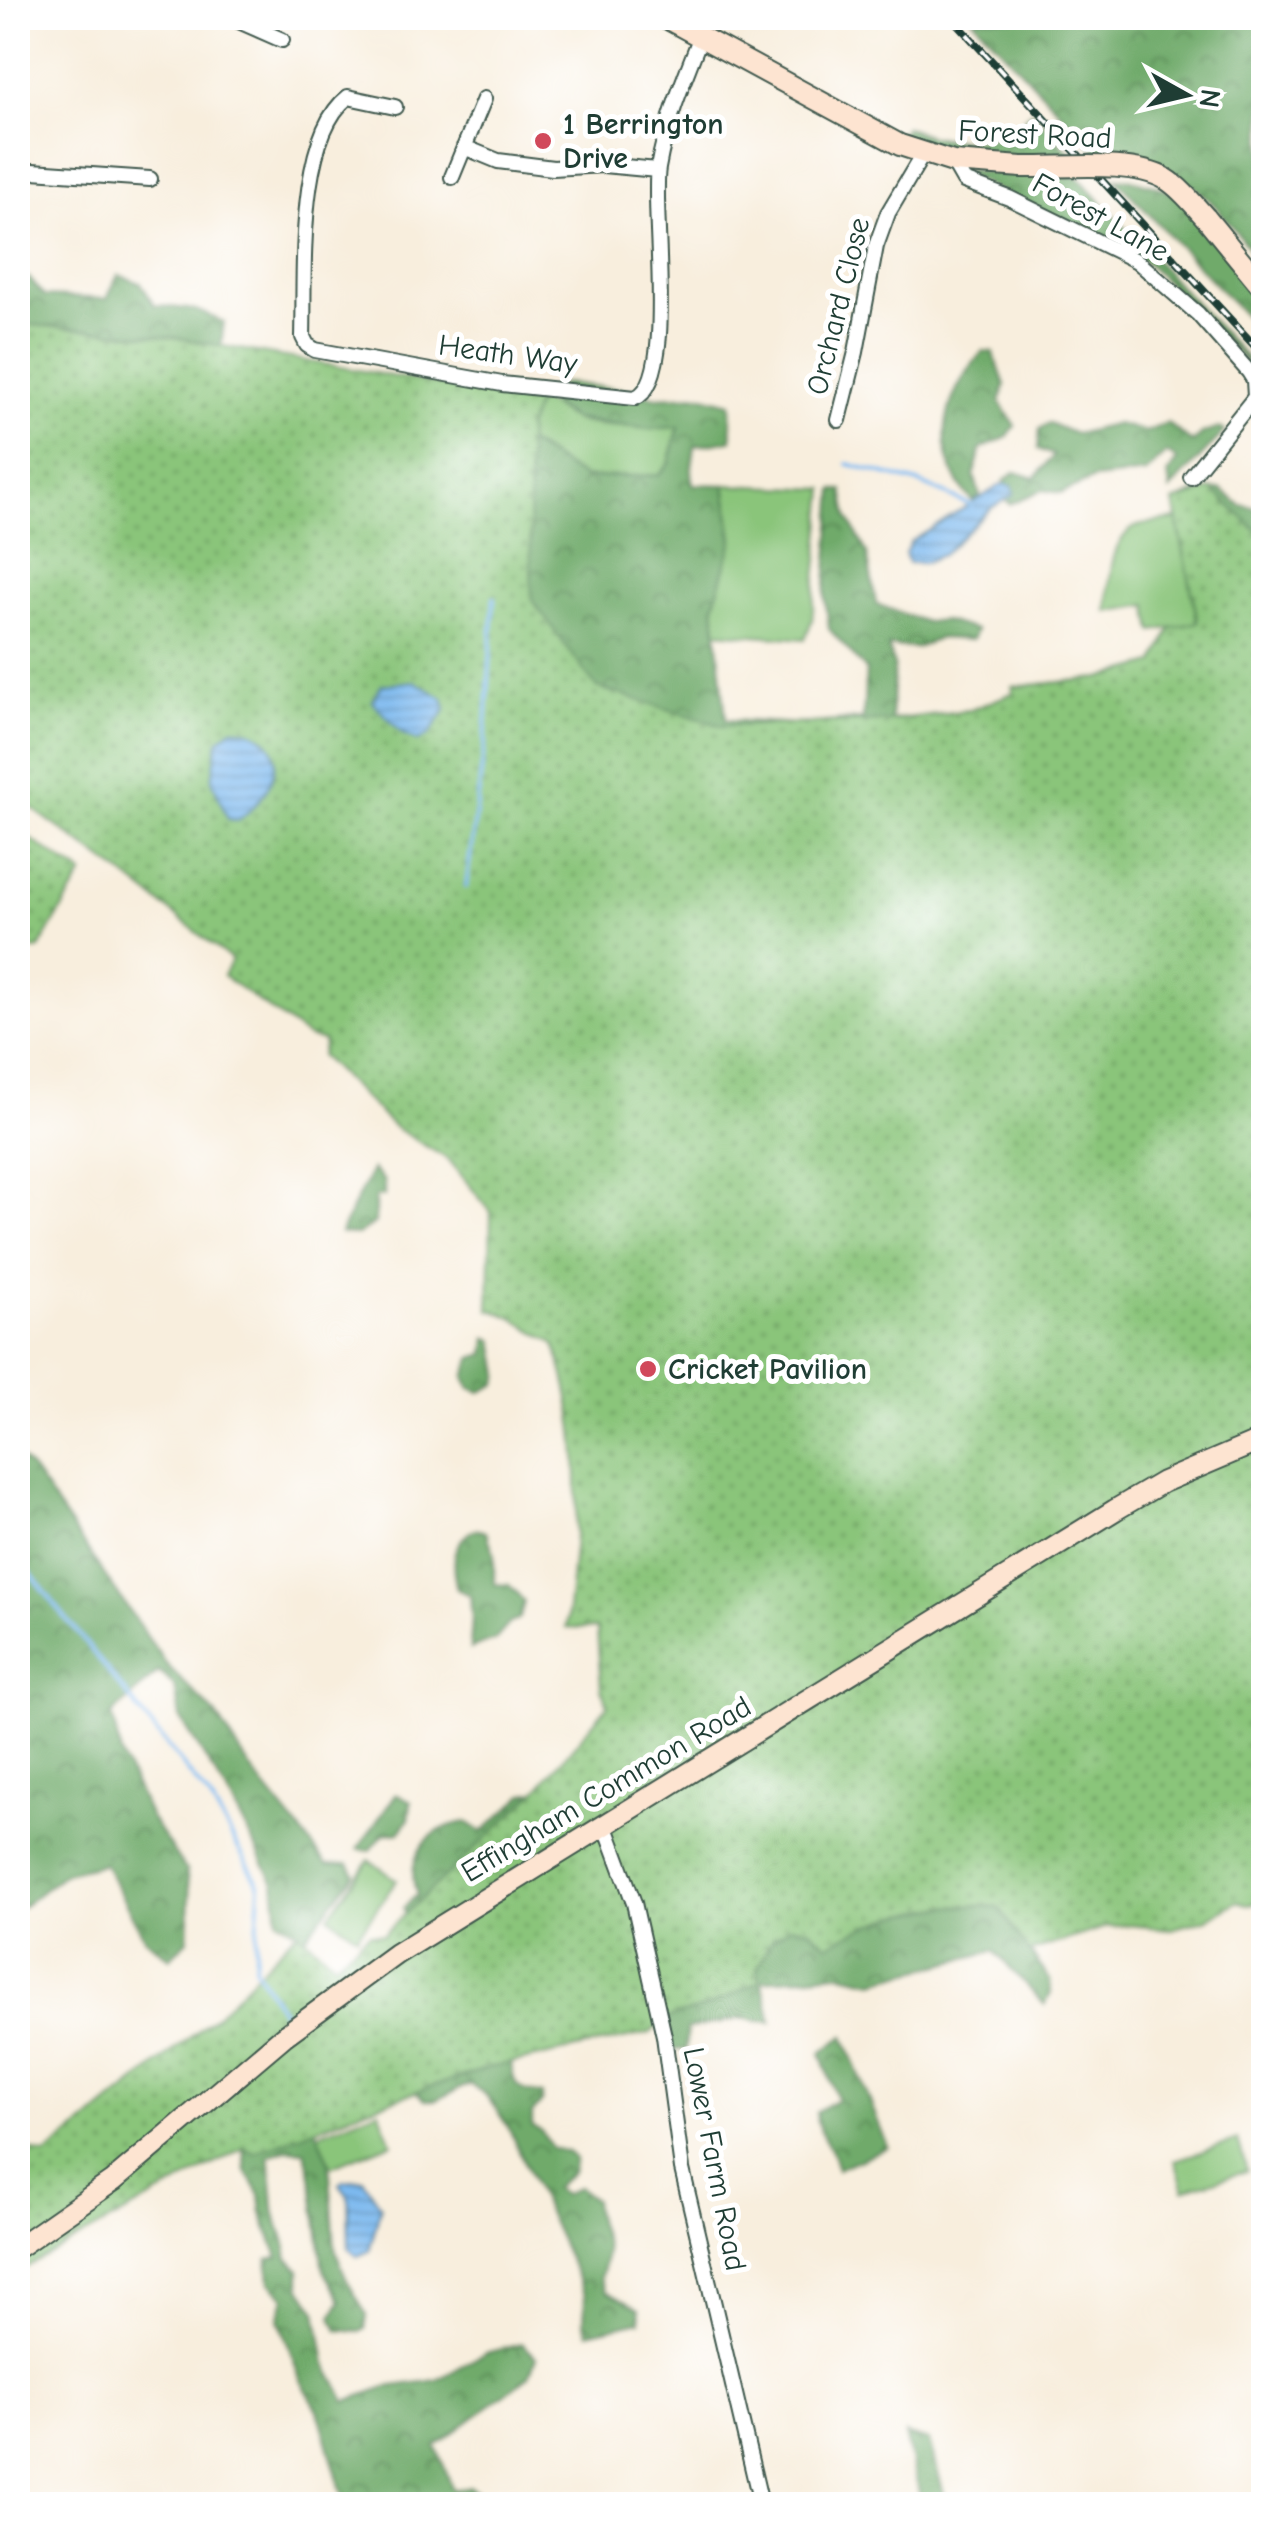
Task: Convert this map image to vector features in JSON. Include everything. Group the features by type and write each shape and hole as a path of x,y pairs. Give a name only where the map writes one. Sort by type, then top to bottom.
{"street":[{"path":"232,18 282,40"},
{"name":"Forest Road","path":"666,18 805,95 923,154 953,162 1114,168 1156,174 1170,181 1206,218 1264,288"},
{"name":"Heath Way","path":"396,107 348,97 338,106 317,147 309,184 303,337 310,348 502,384 640,397 651,384 658,331 662,277 658,170 674,102 701,36"},
{"path":"452,177 484,99"},
{"path":"464,147 498,161 553,168 602,165 658,170"},
{"name":"Orchard Close","path":"839,420 876,246 888,213 923,154"},
{"name":"Forest Lane","path":"953,162 964,181 1009,198 1137,261 1198,314 1250,372 1255,397 1191,476"},
{"path":"18,170 150,179"},
{"name":"Effingham Common Road","path":"18,2247 113,2181 342,1991 517,1877 606,1827 1163,1482 1264,1439"},
{"name":"Lower Farm Road","path":"606,1827 638,1920 664,2036 682,2170 761,2504"}],"green space":[{"path":"972,18 1263,18 1263,268 1214,205 1180,177 1158,167 1103,158"},
{"path":"1032,111 1074,158 952,154 899,137 905,127 950,139 998,138 1029,130 1024,118"},
{"path":"966,170 1048,178 1077,176 1263,376 1263,388 1248,364 1149,265 967,175"},
{"path":"1115,178 1150,184 1182,199 1263,298 1263,335"},
{"path":"118,275 141,283 154,305 196,310 224,322 221,346 172,337 18,324 18,276 29,278 44,296 107,299"},
{"path":"18,324 172,337 537,402 527,428 532,600 596,687 722,726 890,721 971,710 1013,693 1013,687 1101,678 1155,663 1171,628 1198,622 1174,502 1212,489 1264,537 1263,1902 1238,1901 1207,1919 1171,1929 1106,1927 1029,1952 999,1907 954,1906 910,1912 869,1925 828,1945 810,1930 790,1926 771,1940 757,1969 761,1981 709,2006 666,2019 650,2033 488,2068 365,2109 255,2153 244,2148 18,2272 18,2154 23,2148 46,2155 216,2016 298,1931 335,1963 370,1933 383,1935 535,1792 608,1705 601,1689 597,1629 566,1628 577,1485 565,1381 555,1344 509,1316 489,1309 491,1212 449,1160 394,1127 321,1056 324,1041 308,1037 223,976 232,960 18,798"},
{"path":"983,351 993,352 1005,385 1000,402 1015,426 1007,437 981,449 974,475 980,496 972,501 950,463 946,425 958,387"},
{"path":"562,383 632,390 656,397 700,395 731,403 732,440 695,446 691,474 693,484 725,485 733,540 714,605 726,720 800,724 863,719 866,670 829,629 825,596 834,490 843,490 848,517 867,553 876,604 925,622 942,620 976,630 972,640 940,638 916,648 888,646 894,666 891,720 971,710 1013,693 1013,687 1101,678 1155,663 1171,628 1198,622 1174,502 1194,493 1220,489 1241,505 1263,513 1263,669 758,979 408,474 442,386 537,402 527,428 527,442 584,478 659,475 669,464 679,427 648,429 573,419 551,403"},
{"path":"537,402 573,419 595,424 679,426 669,464 659,475 584,478 527,442 527,428"},
{"path":"1049,423 1075,434 1117,424 1146,432 1167,423 1193,443 1203,433 1220,428 1225,431 1170,490 1168,474 1177,460 1167,453 1146,473 1094,479 1062,493 1042,490 1010,504 1005,499 1014,494 1012,486 1004,485 1005,480 1015,472 1035,478 1054,455 1038,449 1040,429"},
{"path":"725,485 825,489 812,620 805,639 717,632 714,605 733,540"},
{"path":"1179,519 1198,623 1153,631 1148,605 1107,612 1112,567 1124,536 1142,525"},
{"path":"18,831 83,874 38,950 18,948"},
{"path":"372,1169 384,1181 384,1196 375,1197 375,1223 357,1235 340,1233"},
{"path":"487,1338 494,1340 500,1374 497,1384 481,1392 470,1388 465,1377 472,1358 485,1354"},
{"path":"18,1455 166,1664 217,1716 255,1775 327,1864 349,1864 355,1874 305,1938 335,1963 370,1933 349,1977 243,1989 297,1931 278,1920 274,1883 230,1798 180,1718 175,1687 159,1671 112,1715 122,1759 151,1819 186,1870 190,1895 188,1940 170,1958 145,1939 104,1864 65,1873 18,1910"},
{"path":"475,1529 486,1532 494,1553 494,1584 509,1585 524,1601 520,1618 495,1640 470,1649 470,1595 457,1589 453,1563 461,1541"},
{"path":"535,1792 446,1913 406,1914 403,1908 417,1895 417,1856 431,1837 467,1822 482,1832 525,1794"},
{"path":"396,1794 411,1802 409,1819 399,1832 384,1834 370,1851 358,1849"},
{"path":"369,1860 397,1880 357,1936 329,1916"},
{"path":"966,1904 999,1907 1050,1980 1051,1993 1045,2005 994,1951 874,1981 838,1973 762,1981 772,2022 741,2018 687,2029 686,2050 673,2049 666,2019 757,1969 771,1940 790,1926 810,1930 828,1945 895,1916"},
{"path":"844,2036 888,2147 837,2169 816,2112 837,2099 821,2053"},
{"path":"540,2057 511,2063 518,2086 542,2095 542,2102 532,2114 532,2126 541,2131 552,2148 568,2152 575,2159 572,2172 554,2188 563,2195 578,2187 594,2200 605,2246 600,2278 606,2291 639,2309 640,2321 588,2333 584,2321 585,2295 507,2125 486,2095 470,2084 436,2100 425,2100 415,2091 417,2064"},
{"path":"365,2109 316,2129 329,2161 335,2249 367,2316 365,2329 338,2330 332,2316 341,2301 324,2270 304,2151 286,2150 269,2156 275,2214 287,2257 300,2270 300,2286 317,2311 326,2364 346,2401 386,2387 437,2380 485,2353 523,2344 536,2357 529,2376 436,2446 453,2490 470,2486 484,2497 486,2504 345,2504 318,2410 300,2379 279,2319 285,2297 270,2282 268,2259 278,2257 262,2213 260,2195 246,2171 244,2147"},
{"path":"379,2110 392,2143 331,2167 318,2134"},
{"path":"1238,2140 1247,2171 1184,2190 1175,2160"},
{"path":"905,2434 929,2441 947,2504 922,2504"}],"water":[{"path":"1002,484 1012,486 1014,494 990,509 944,554 924,563 908,563 905,553 911,542"},
{"path":"414,681 443,698 446,709 429,735 418,741 403,734 372,701 382,685"},
{"path":"232,729 251,731 266,740 275,765 263,795 237,821 228,819 212,780 218,741"},
{"path":"363,2179 381,2206 369,2251 358,2256 349,2248 348,2195 340,2184"}],"waterway":[{"path":"848,464 919,483 971,505"},
{"path":"466,887 485,743 494,598"},
{"path":"18,1558 212,1802 260,1886 255,1968 285,2016"}],"railway":[{"path":"952,18 1264,356"}],"place":[{"name":"1 Berrington Drive","path":"543,141"},
{"name":"Cricket Pavilion","path":"648,1369"}]}
